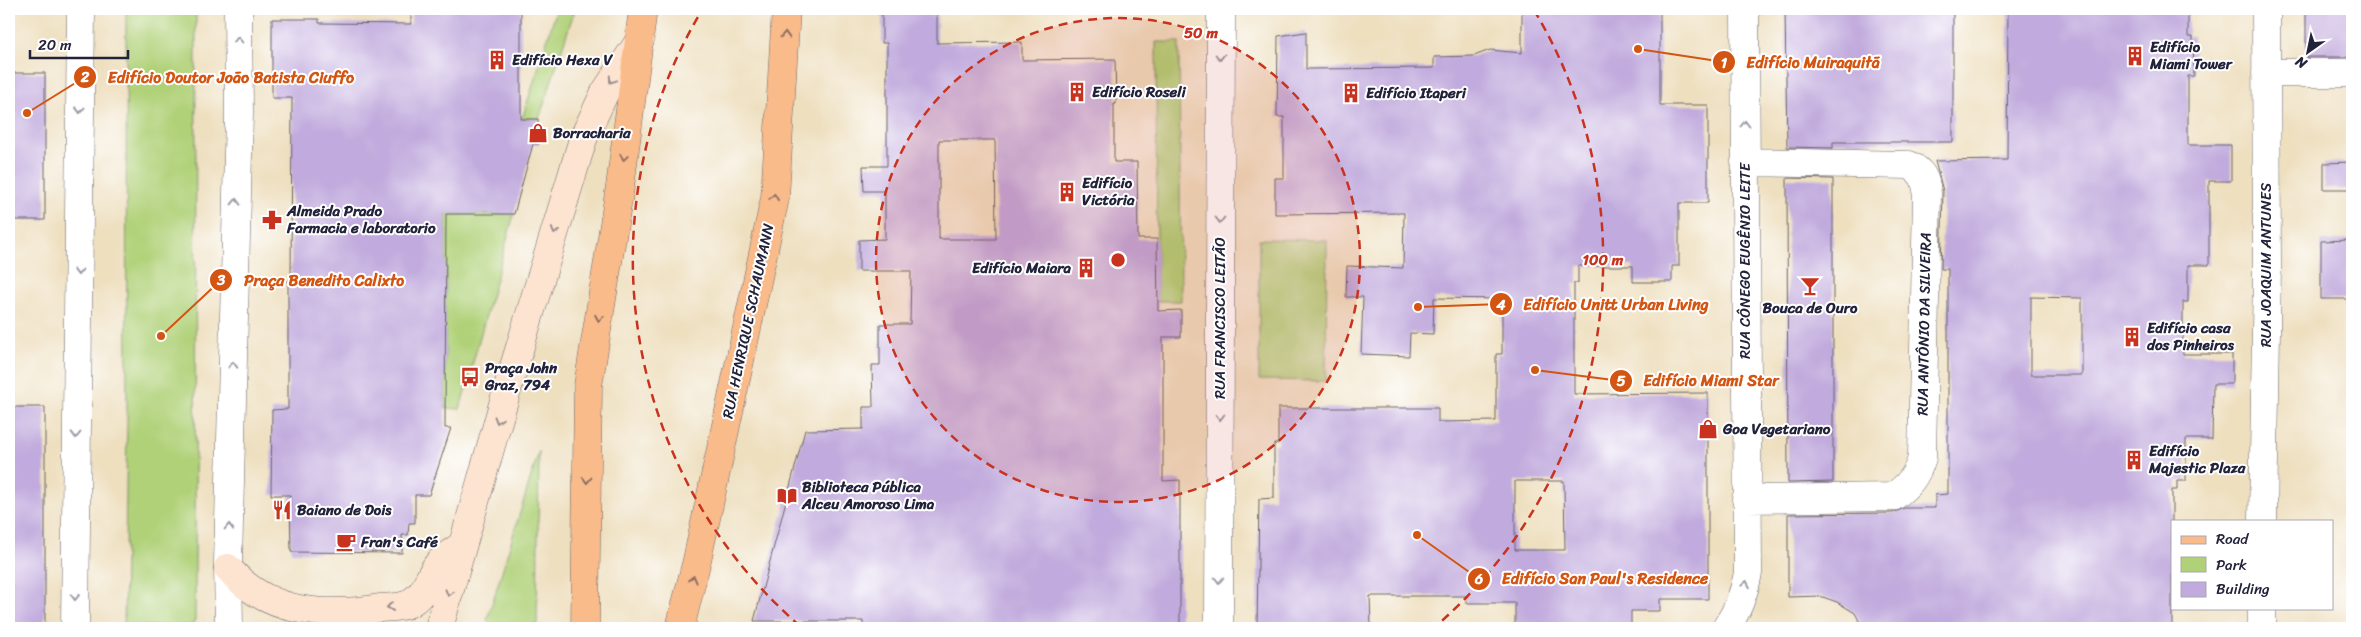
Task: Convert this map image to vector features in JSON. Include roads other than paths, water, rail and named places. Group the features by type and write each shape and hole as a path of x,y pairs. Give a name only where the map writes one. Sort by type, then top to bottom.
{"main road":[{"path":"585,628 588,386 620,187 643,9"},
{"name":"RUA HENRIQUE SCHAUMANN","path":"680,628 697,560 775,198 786,9"},
{"path":"439,628 583,139 604,92 640,40"},
{"path":"228,568 246,586 278,605 317,611 363,611 408,604 426,590 438,564 462,545"}],"street":[{"path":"75,628 81,9"},
{"path":"229,628 228,568 238,113 238,9"},
{"name":"RUA FRANCISCO LEITÃO","path":"1219,628 1220,9"},
{"name":"RUA CÔNEGO EUGÊNIO LEITE","path":"1726,628 1736,613 1748,574 1746,499 1745,9"},
{"name":"RUA JOAQUIM ANTUNES","path":"2263,520 2267,268 2266,9"},
{"path":"2266,73 2352,73"},
{"name":"RUA ANTÔNIO DA SILVEIRA","path":"1745,162 1909,164 1919,171 1925,179 1927,193 1922,458 1916,476 1909,485 1893,497 1746,499"},
{"path":"2262,610 2262,628"}],"place":[{"name":"Edifício Muiraquitã","path":"1638,49"},
{"name":"Edifício Miami Tower","path":"2135,56"},
{"name":"Edifício Hexa V","path":"497,60"},
{"name":"Edifício Roseli","path":"1077,92"},
{"name":"Edifício Itaperi","path":"1351,93"},
{"name":"Edifício Doutor João Batista Ciuffo","path":"27,113"},
{"name":"Borracharia","path":"538,133"},
{"name":"Edifício Victória","path":"1067,192"},
{"name":"Almeida Prado Farmacia e laboratorio","path":"272,220"},
{"name":"Edifício Maiara","path":"1086,268"},
{"name":"Bouca de Ouro","path":"1810,286"},
{"name":"Edifício Unitt Urban Living","path":"1418,307"},
{"name":"Praça Benedito Calixto","path":"161,336"},
{"name":"Edifício casa dos Pinheiros","path":"2132,337"},
{"name":"Edifício Miami Star","path":"1535,370"},
{"name":"Praça John Graz, 794","path":"470,377"},
{"name":"Goa Vegetariano","path":"1708,429"},
{"name":"Edifício Majestic Plaza","path":"2134,460"},
{"name":"Biblioteca Pública Alceu Amoroso Lima","path":"787,496"},
{"name":"Baiano de Dois","path":"282,510"},
{"name":"Edifício San Paul's Residence","path":"1417,535"},
{"name":"Fran's Café","path":"346,542"}]}
